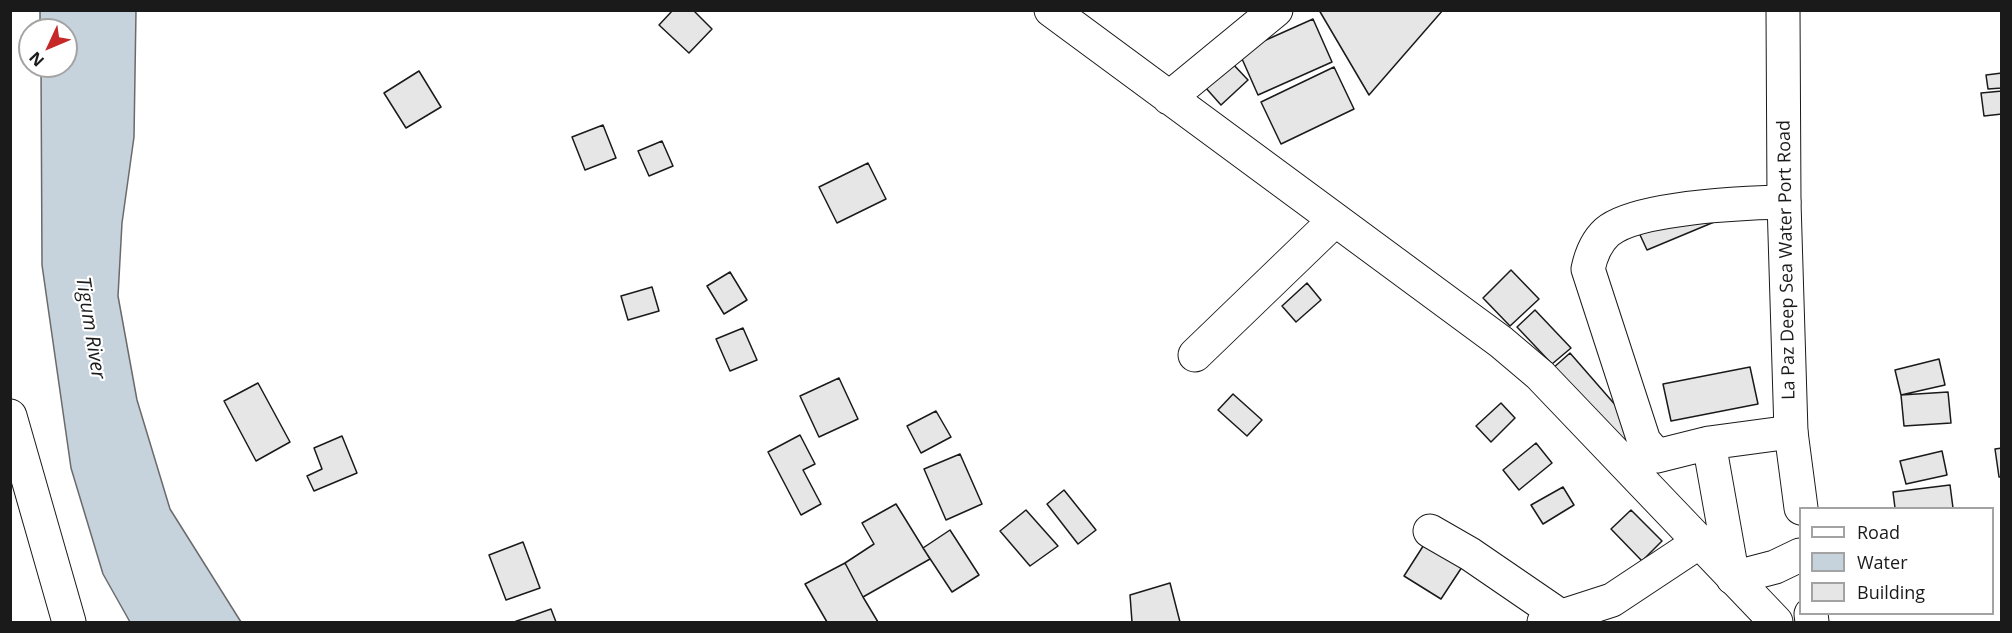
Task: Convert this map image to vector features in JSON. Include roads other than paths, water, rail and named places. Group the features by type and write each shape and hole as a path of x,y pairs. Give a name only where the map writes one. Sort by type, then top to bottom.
{"street":[{"path":"1051,10 1501,342 1540,375 1698,543 1776,622"},
{"path":"1169,98 1276,10"},
{"name":"La Paz Deep Sea Water Port Road","path":"1783,10 1784,202 1791,432 1801,507"},
{"path":"1784,202 1748,203 1648,214 1621,223 1606,233 1593,251 1588,268 1644,441 1657,456 1709,442 1791,432"},
{"path":"1195,355 1335,220"},
{"path":"10,416 69,622"},
{"path":"1709,442 1733,578"},
{"path":"1430,531 1470,554 1553,620 1612,600 1698,543"},
{"path":"1733,578 1775,567 1799,555"}],"water":[{"name":"Tigum River","path":"40,11 136,11 134,137 122,223 118,296 137,400 170,509 241,622 130,622 103,574 71,468 42,265 41,78 78,78 78,18 40,18"}]}
